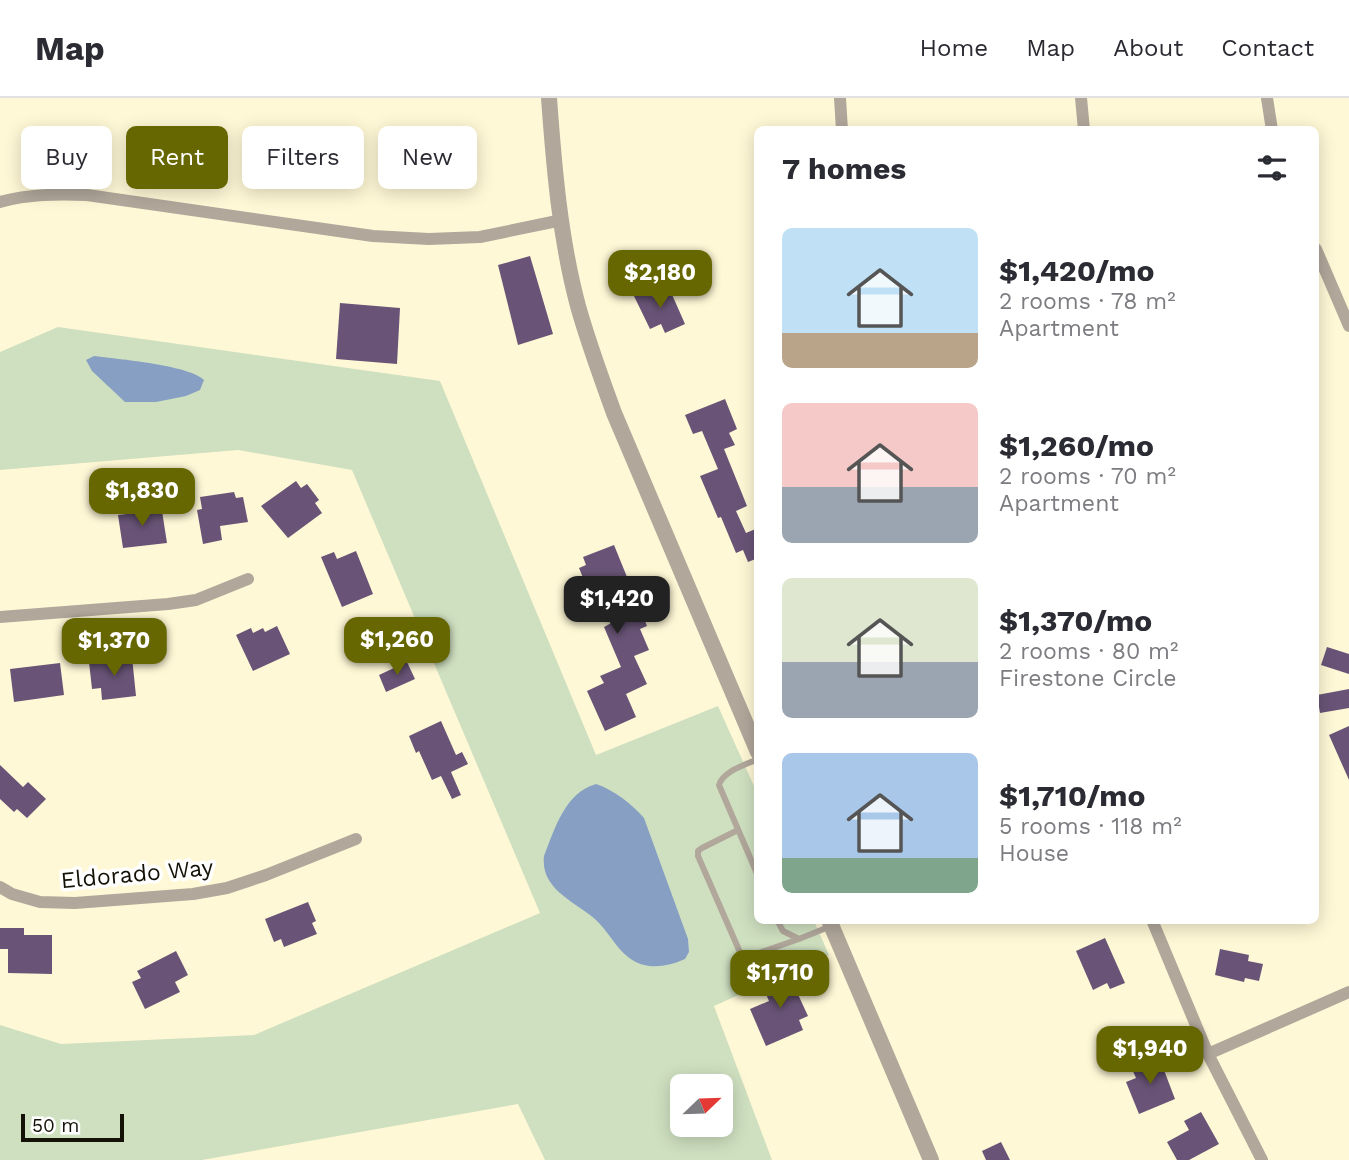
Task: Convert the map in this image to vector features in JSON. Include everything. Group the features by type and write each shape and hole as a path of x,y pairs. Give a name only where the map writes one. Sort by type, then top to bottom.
{"street":[{"path":"549,98 562,220 578,304 614,413 754,743"},
{"path":"840,98 842,126"},
{"path":"1081,98 1084,126"},
{"path":"1267,98 1271,126"},
{"path":"0,202 20,196 51,193 88,195 373,236 429,239 480,237 562,220"},
{"path":"1319,254 1343,295 1349,326"},
{"path":"0,617 196,600 248,579"},
{"name":"Eldorado Way","path":"0,887 12,894 40,902 75,903 193,894 227,888 266,875 356,839"},
{"path":"831,924 931,1160"},
{"path":"1154,924 1208,1054 1262,1160"},
{"path":"1208,1054 1349,992"}],"lane":[{"path":"754,761 721,778 719,785 754,867"},
{"path":"738,830 698,850 698,856 742,954 753,955 799,939 829,924"},
{"path":"779,924 783,931 799,939"}],"green space":[{"path":"58,327 440,381 596,755 718,706 754,786 754,924 815,924 829,955 714,1006 772,1160 545,1160 518,1104 202,1160 0,1160 0,1025 61,1044 254,1035 540,913 352,470 238,450 0,470 0,352"}],"water":[{"path":"94,356 184,370 204,380 200,390 186,396 156,402 125,402 92,371 86,360"},
{"path":"596,784 622,798 644,818 688,939 689,952 685,959 671,964 649,966 628,957 596,920 561,894 548,878 544,868 544,856 562,813 576,795"}],"building":[{"path":"530,256 553,334 518,345 498,265"},
{"path":"649,290 653,297 670,290 685,324 665,333 661,324 650,329 634,296"},
{"path":"340,303 400,308 397,364 336,359"},
{"path":"725,399 737,429 729,433 735,445 724,449 747,506 736,511 746,533 754,530 754,560 748,562 743,550 736,553 721,517 718,518 700,476 718,469 702,431 693,434 685,415"},
{"path":"296,481 301,488 307,484 319,500 315,503 322,513 288,538 261,506"},
{"path":"234,492 236,498 243,497 248,522 220,526 222,540 203,544 197,510 202,509 200,497"},
{"path":"142,506 143,514 162,511 167,543 123,548 118,515 127,514 126,509"},
{"path":"614,545 647,626 640,629 649,650 634,656 647,684 626,694 636,717 605,731 587,691 604,683 600,676 621,667 604,627 613,622 603,598 600,599 597,592 590,595 579,568 586,565 583,557"},
{"path":"356,551 373,594 342,607 321,557 334,552 337,559"},
{"path":"277,626 290,654 253,671 236,635 251,628 253,633 263,628 265,632"},
{"path":"1327,647 1349,654 1349,674 1321,665"},
{"path":"132,657 136,696 102,700 101,688 92,689 89,662"},
{"path":"407,662 415,679 386,692 379,675"},
{"path":"60,663 64,695 14,702 10,669"},
{"path":"1349,689 1349,708 1320,713 1319,695"},
{"path":"441,721 456,755 462,752 468,764 451,772 461,795 452,799 441,776 432,780 409,736"},
{"path":"1349,726 1349,780 1329,735"},
{"path":"0,765 23,787 28,782 46,799 27,818 17,809 14,812 0,799"},
{"path":"308,902 316,921 312,923 317,934 284,947 281,939 274,942 265,919"},
{"path":"0,928 24,928 24,935 52,935 52,974 8,973 8,949 0,949"},
{"path":"1105,938 1125,983 1110,989 1107,983 1093,990 1076,951"},
{"path":"1220,949 1249,955 1248,961 1263,964 1259,981 1245,978 1244,982 1215,975"},
{"path":"176,951 188,975 175,982 180,992 145,1009 132,982 141,978 137,971"},
{"path":"793,971 799,986 795,988 808,1016 799,1020 803,1030 766,1046 750,1009 769,1001 762,985"},
{"path":"1159,1057 1175,1099 1139,1114 1126,1082 1136,1078 1132,1069"},
{"path":"1201,1112 1219,1144 1189,1160 1177,1160 1167,1142 1189,1130 1184,1121"},
{"path":"1001,1142 1010,1160 986,1160 982,1151"}]}
